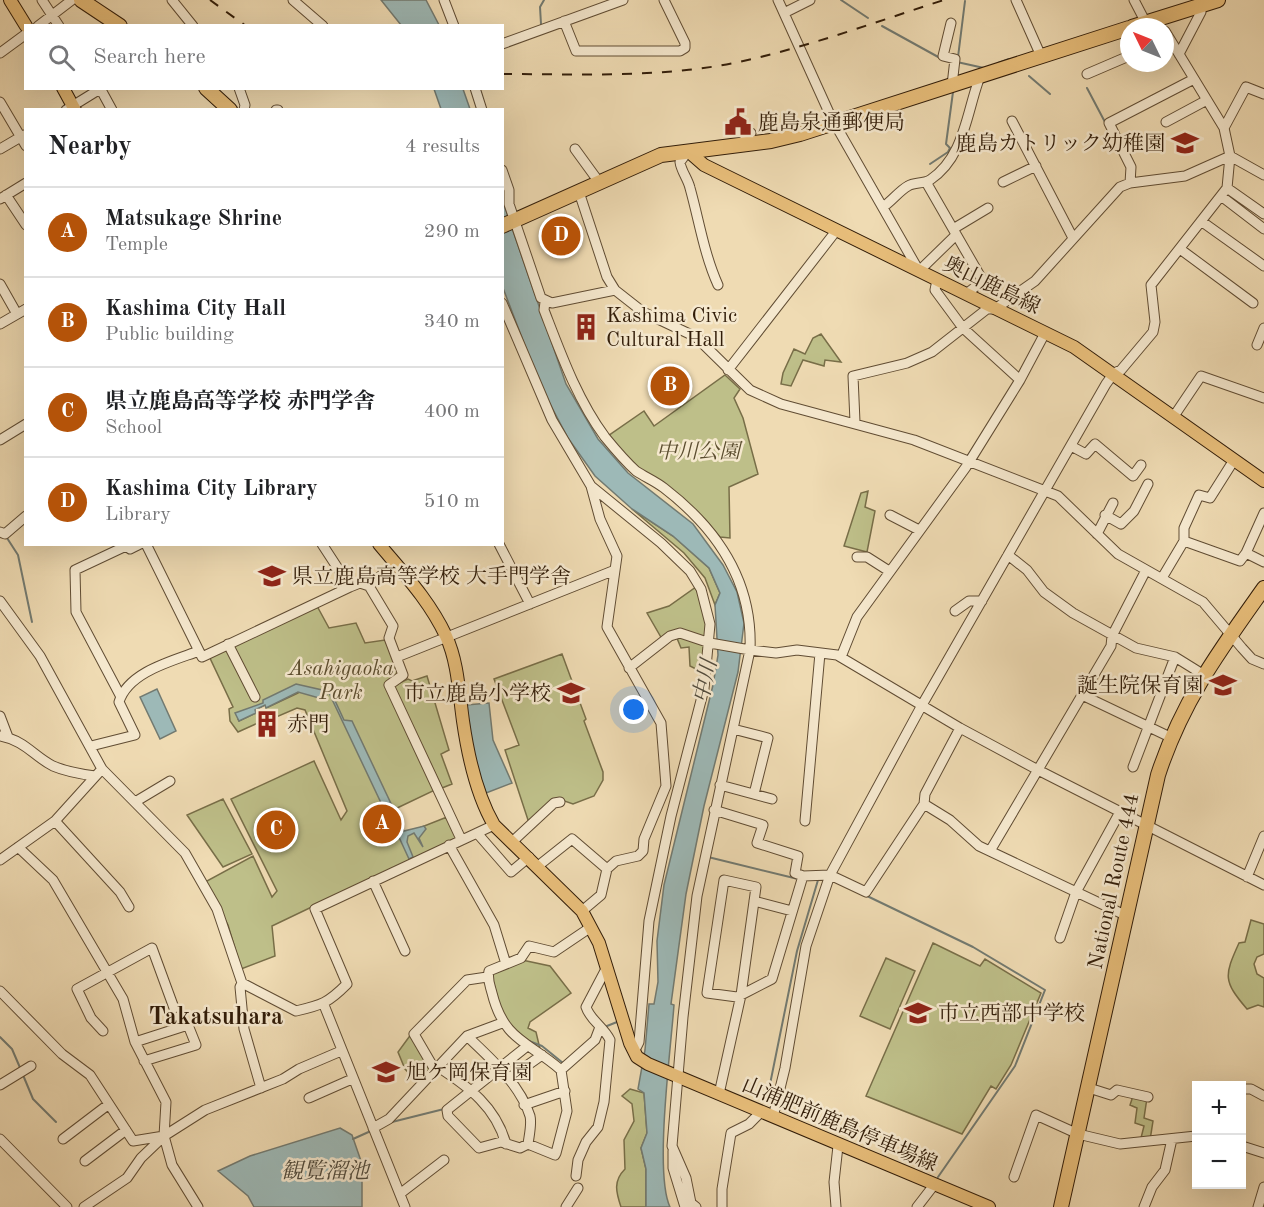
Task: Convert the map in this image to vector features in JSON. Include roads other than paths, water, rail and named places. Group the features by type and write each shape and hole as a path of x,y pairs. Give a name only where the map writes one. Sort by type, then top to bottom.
{"highway":[{"path":"81,0 117,24"},
{"path":"1168,18 1218,0"},
{"path":"511,224 645,160 748,138 800,134 1120,30"},
{"path":"208,90 228,108"},
{"name":"National Route 444","path":"1061,1207 1146,826 1170,737 1204,675 1264,588"}],"main road":[{"path":"10,0 25,24"},
{"path":"64,90 72,108"},
{"name":"奥山鹿島線","path":"688,151 704,165 1074,347 1114,373 1264,481"},
{"path":"381,546 418,588 447,637 459,686 470,759 487,812 494,825 582,911 607,967 637,1057"},
{"name":"山浦肥前鹿島停車場線","path":"637,1057 677,1077 838,1146 989,1207"}],"street":[{"path":"42,0 58,24"},
{"path":"41,24 72,0"},
{"path":"172,0 191,24"},
{"path":"293,0 321,24"},
{"path":"444,0 453,24"},
{"path":"504,43 623,0"},
{"path":"564,21 576,51 680,51 685,48 685,43 664,0"},
{"path":"778,0 834,122 919,271 954,232 988,208"},
{"path":"784,13 810,0"},
{"path":"1016,0 1041,56"},
{"path":"1134,0 1150,18"},
{"path":"1179,54 1201,12 1198,6"},
{"path":"951,23 943,56 955,59 952,85"},
{"path":"0,53 24,35"},
{"path":"722,1207 722,1189 731,1133 767,1114 785,1068 806,946 830,875 922,705 1114,373 1121,370 1153,332 1155,322 1151,285 1224,192 1230,156 1224,128 1174,49"},
{"path":"1087,74 1120,60"},
{"path":"883,207 908,186 926,182 960,146 964,122 978,82 976,77"},
{"path":"1130,183 1131,167 1109,123 1194,79"},
{"path":"1224,128 1246,87 1264,94"},
{"path":"72,108 99,90"},
{"path":"101,90 111,108"},
{"path":"240,90 244,108"},
{"path":"476,90 481,108"},
{"path":"1166,122 1207,100"},
{"path":"0,102 24,139 0,149"},
{"path":"1012,121 1073,238"},
{"path":"575,149 599,182"},
{"path":"688,151 680,162 681,168 689,184 705,249 718,285"},
{"path":"855,422 853,375 908,363 932,352 987,309 995,309 1035,281 1115,189 1130,183 1185,177 1230,156"},
{"path":"1230,156 1264,175"},
{"path":"1003,183 1036,166"},
{"path":"504,176 509,190 511,224 545,302 544,310 566,368 606,438 636,470 663,487 704,523 717,539 744,598 751,634 750,650 714,810 690,944 672,1146 673,1168 689,1206"},
{"path":"926,182 983,281 966,294"},
{"path":"24,184 3,197 24,223"},
{"path":"579,192 607,277 615,290 644,312 696,337 728,370 760,397 800,410 855,422 969,461 1058,496 1118,554 1203,602 1252,658 1264,664"},
{"path":"1224,192 1264,214"},
{"path":"1224,192 1264,230"},
{"path":"1201,221 1264,266"},
{"path":"728,370 836,231"},
{"path":"1180,249 1253,303"},
{"path":"936,279 935,290 963,328 1020,380"},
{"path":"0,284 22,313 0,324"},
{"path":"545,302 607,294 615,290"},
{"path":"504,308 552,420 591,486 600,519 616,552 607,627 661,723 666,786 644,839 641,854 616,861 607,869 601,895 582,911"},
{"path":"1257,345 1264,327"},
{"path":"841,657 857,617 969,461 1020,380 1045,333"},
{"path":"1174,416 1201,376 1264,398"},
{"path":"0,440 24,425"},
{"path":"1071,446 1086,454 1095,444 1133,476 1141,465"},
{"path":"1162,578 1184,541 1184,528 1199,495 1210,498 1234,460"},
{"path":"1105,515 1121,524 1134,512 1148,484"},
{"path":"591,486 661,543 690,571 707,607 710,643 704,689 671,816 649,921 637,1057"},
{"path":"1097,534 1113,503"},
{"path":"1184,541 1240,561 1264,513"},
{"path":"890,515 919,530"},
{"path":"0,532 5,534 24,518"},
{"path":"121,697 76,612 75,570 126,546"},
{"path":"147,546 202,657 350,587 360,584 369,586 393,626 390,638 403,675 389,685 461,839"},
{"path":"323,546 350,587"},
{"path":"500,546 530,604"},
{"path":"1246,552 1264,562"},
{"path":"1008,555 1027,570 1044,592 1112,636 1136,648 1175,657 1204,675"},
{"path":"857,557 867,557 889,571"},
{"path":"369,586 396,563"},
{"path":"397,657 615,570"},
{"path":"990,851 1110,646 1112,636 1146,570"},
{"path":"0,601 40,656 102,769 185,853 218,909 242,983 240,987 244,1029 261,1088"},
{"path":"955,611 969,601 982,601"},
{"path":"629,668 675,633 710,643 750,650 776,653 796,650 841,657 960,728 1264,885"},
{"path":"228,644 255,698"},
{"path":"91,746 135,735 119,702 135,679 199,651"},
{"path":"805,821 820,653"},
{"path":"1133,767 1175,657"},
{"path":"1082,695 1170,737"},
{"path":"0,716 4,736 23,743 52,765 73,774 94,776"},
{"path":"714,810 763,825 757,843 798,855 795,873 803,876 830,875 866,892 924,804 925,794 960,728"},
{"path":"733,729 768,738 754,794"},
{"path":"0,860 55,820 102,769"},
{"path":"135,802 170,781"},
{"path":"720,785 772,799"},
{"path":"512,842 554,802 560,802"},
{"path":"924,804 990,851 1127,916"},
{"path":"1060,938 1076,892 1120,812"},
{"path":"55,820 120,892 129,907"},
{"path":"242,983 296,1011 324,1005 339,994 347,984 315,909 494,825"},
{"path":"477,832 511,872 572,839 607,869"},
{"path":"1247,877 1264,836"},
{"path":"449,846 494,925 506,964"},
{"path":"18,847 54,880 108,970 126,1006 135,1042 166,1102 164,1136 172,1165 198,1207"},
{"path":"719,1094 741,995 756,887 724,880 707,993 737,997 741,995 772,979 803,876"},
{"path":"373,881 405,951"},
{"path":"754,902 792,911"},
{"path":"526,1047 447,1110 448,1116 479,1148 501,1142 520,1148 528,1144 555,1155 567,1111 561,1070 542,1055 526,1047 502,1023 487,977 489,971 521,958 529,946 554,952 591,927"},
{"path":"103,1031 91,1018 77,989 108,970 152,948 174,1008"},
{"path":"576,1176 578,1160 586,1142 598,1127 604,1102 610,1040 586,1007 607,967"},
{"path":"487,977 467,980 414,1034 436,1068 473,1090 501,1124 506,1144"},
{"path":"0,991 62,1054 90,1075 133,1140 164,1136"},
{"path":"324,1005 405,1207"},
{"path":"374,1130 388,1119 467,1036 502,1023"},
{"path":"135,1042 188,1025 196,1045 144,1062"},
{"path":"561,1070 595,1040 600,1027"},
{"path":"467,1036 500,1068 524,1105 530,1118 528,1144"},
{"path":"84,1207 127,1178 141,1158 164,1136 205,1110 341,1052"},
{"path":"508,1079 542,1055"},
{"path":"0,1085 31,1066"},
{"path":"309,1098 352,1079"},
{"path":"1089,1088 1111,1095 1117,1090 1148,1097"},
{"path":"1246,1089 1251,1089 1264,1096"},
{"path":"524,1105 565,1091"},
{"path":"63,1139 109,1104"},
{"path":"1014,1177 1036,1115 1078,1134 1120,1144 1192,1137"},
{"path":"85,1161 126,1130"},
{"path":"0,1138 67,1207"},
{"path":"1144,1207 1152,1187 1165,1170 1172,1139"},
{"path":"836,1207 834,1182 838,1146"},
{"path":"1246,1147 1264,1153"},
{"path":"400,1193 444,1160"},
{"path":"917,1207 934,1185"},
{"path":"1258,1207 1264,1187"},
{"path":"566,1207 578,1188"}],"water":[{"path":"381,0 426,0 438,24 400,24"},
{"path":"434,90 463,90 470,108 441,108"},
{"path":"504,205 566,384 598,439 628,473 693,524 723,565 737,592 744,623 738,672 704,806 686,894 671,1004 674,1005 663,1139 665,1190 670,1207 646,1207 646,1169 641,1148 647,1133 644,1093 638,1089 645,1050 649,1004 654,1004 658,982 657,941 664,885 713,685 718,655 715,605 720,593 709,568 673,536 632,509 595,476 568,438 540,385 504,291"},
{"path":"296,684 331,692 344,720 352,721 404,831 424,826 426,829 419,838 423,847 414,833 408,836 407,842 413,857 409,859 398,835 401,831 389,805 383,807 329,693 319,698 298,692 266,708 265,705 255,710 256,713 239,721 235,713 263,703 263,700"},
{"path":"157,689 176,731 160,739 140,697"},
{"path":"489,703 493,740 512,783 486,793 475,763 466,705"},
{"name":"観覧溜池","path":"340,1128 352,1135 362,1164 362,1207 254,1207 248,1196 218,1171 250,1156"}],"waterway":[{"path":"541,24 540,7 544,0"},
{"path":"841,0 868,18"},
{"path":"958,57 965,1"},
{"path":"882,26 940,58"},
{"path":"998,63 1009,59"},
{"path":"957,62 984,68"},
{"path":"1029,76 1050,94"},
{"path":"1087,88 1106,124"},
{"path":"930,164 948,152 950,148 946,144 953,92"},
{"path":"7,538 18,555 32,622"},
{"path":"708,857 798,879"},
{"path":"767,1099 797,951 818,880"},
{"path":"865,895 973,947 1045,990 1015,1066 938,1177"},
{"path":"607,1026 617,1022"},
{"path":"0,1037 12,1049 21,1070"},
{"path":"529,1041 542,1046 563,1063"},
{"path":"23,1075 33,1099 56,1122"},
{"path":"392,1122 444,1109"},
{"path":"353,1139 373,1130"}],"railway":[{"path":"210,0 243,24"},
{"path":"504,74 648,73 705,68 761,57 814,42 944,0"}],"place":[{"name":"鹿島泉通郵便局","path":"738,122"},
{"name":"鹿島カトリック幼稚園","path":"1185,143"},
{"name":"Kashima City Library","path":"561,236"},
{"name":"Kashima Civic Cultural Hall","path":"586,327"},
{"name":"Kashima City Hall","path":"670,386"},
{"name":"県立鹿島高等学校 大手門学舎","path":"272,576"},
{"name":"誕生院保育園","path":"1223,685"},
{"name":"市立鹿島小学校","path":"571,693"},
{"name":"赤門","path":"267,724"},
{"name":"Matsukage Shrine","path":"382,824"},
{"name":"県立鹿島高等学校 赤門学舎","path":"276,830"},
{"name":"市立西部中学校","path":"918,1013"},
{"name":"旭ケ岡保育園","path":"386,1072"}],"district":[{"name":"Takatsuhara","path":"216,1016"}],"park label":[{"name":"中川公園","path":"698,451"},
{"name":"Asahigaoka Park","path":"341,680"}],"water label":[{"name":"中川","path":"704,681"}]}
